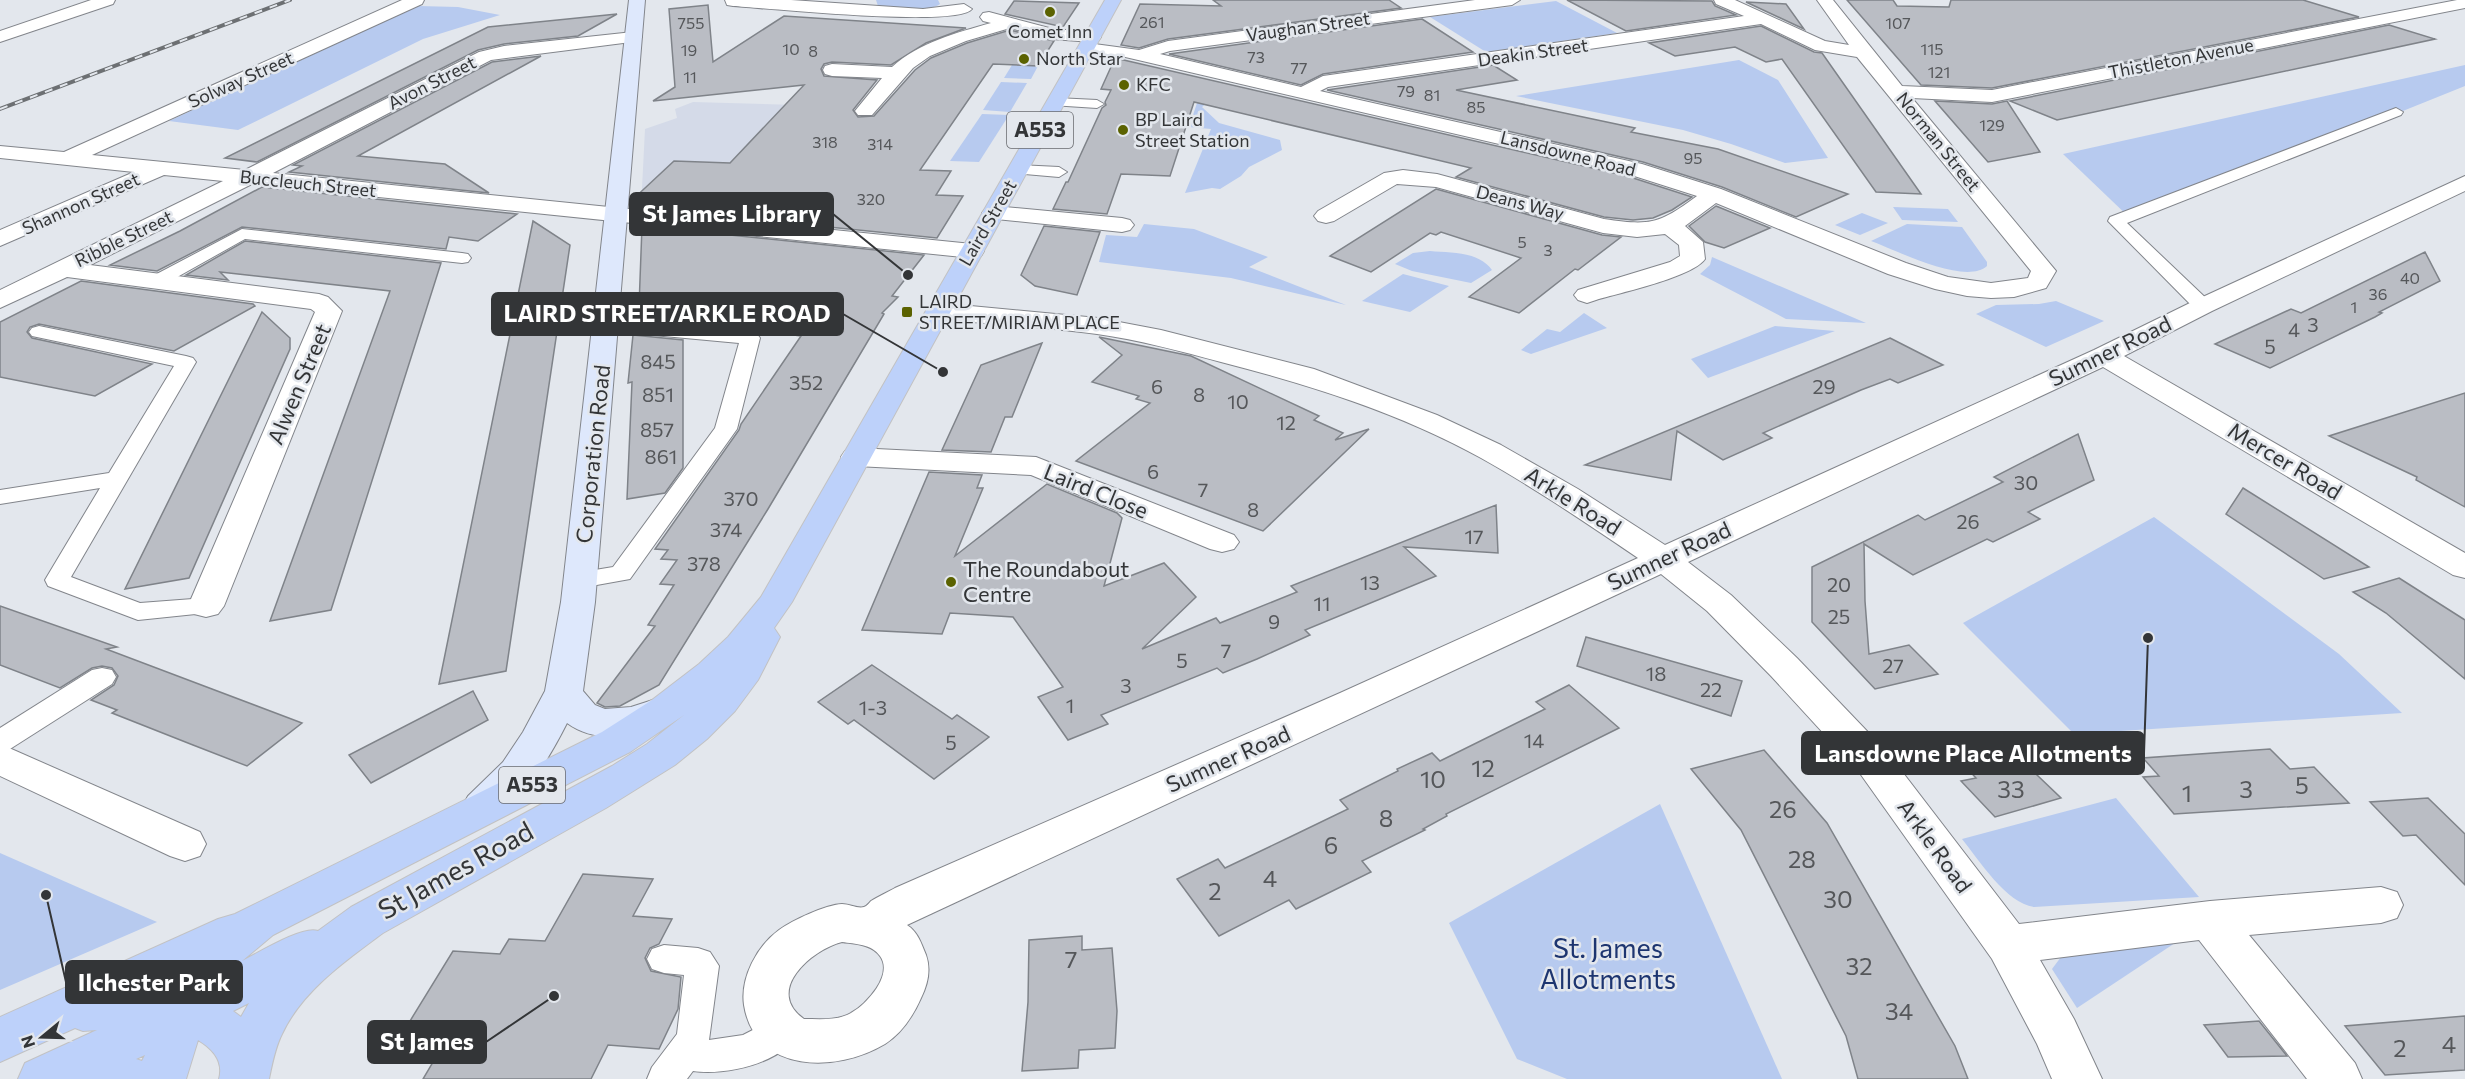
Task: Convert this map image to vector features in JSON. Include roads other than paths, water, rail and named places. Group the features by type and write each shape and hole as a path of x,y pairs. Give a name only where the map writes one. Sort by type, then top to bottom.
{"main road":[{"name":"Laird Street","path":"775,602 1113,0"},
{"name":"St James Road","path":"161,1079 183,1013 195,988 218,956 257,922 616,742 665,710 705,679 741,646 775,602"},
{"name":"St James Road","path":"245,1074 255,1035 271,1006 294,977 332,944 367,920 617,782 701,723 738,684 757,651 775,602"},
{"path":"43,1079 183,1013 367,920"},
{"path":"0,1040 257,922"},
{"name":"St James Road","path":"46,1019 79,1011 123,1007 183,1013 215,1025 235,1041 245,1074"},
{"path":"55,1079 81,1073 122,1075 128,1079"}],"street":[{"path":"0,37 107,0"},
{"name":"Solway Street","path":"66,159 416,0"},
{"name":"Corporation Road","path":"480,810 517,773 539,740 564,691 580,580 637,0"},
{"name":"Vaughan Street","path":"1140,55 1168,46 1512,0"},
{"path":"1722,0 1821,46 1863,52"},
{"name":"Norman Street","path":"1826,0 1863,52 2044,271 2037,284"},
{"path":"733,1 923,14 961,4"},
{"name":"Thistleton Avenue","path":"1897,92 1992,96 2458,3"},
{"name":"Lansdowne Road","path":"961,4 1009,22 1052,34 1634,168 1713,195 1946,285 1984,291 2007,291 2037,284"},
{"name":"Deakin Street","path":"1306,92 1323,82 1762,19"},
{"path":"865,111 913,59 936,47 1009,22"},
{"name":"Avon Street","path":"247,178 485,56 504,51 633,37"},
{"path":"832,70 897,74"},
{"name":"Buccleuch Street","path":"0,152 972,251"},
{"name":"Shannon Street","path":"0,239 161,168"},
{"name":"Deans Way","path":"1326,216 1392,178 1403,177 1437,181 1604,226 1646,230 1669,226 1713,195"},
{"name":"Ribble Street","path":"0,300 247,178"},
{"name":"Sumner Road","path":"873,926 911,901 1353,703 2104,356 2203,306 2465,183"},
{"path":"994,213 1122,225"},
{"path":"1587,295 1679,267 1693,259 1691,242 1669,226"},
{"name":"Alwen Street","path":"64,269 319,302 329,311 206,606"},
{"name":"Arkle Road","path":"939,310 1058,321 1161,338 1336,386 1427,421 1490,451 1567,496 1663,558 1719,603 1784,667 1873,762 2008,945 2057,1034 2077,1079"},
{"name":"Mercer Road","path":"2104,356 2465,567"},
{"name":"Laird Close","path":"856,457 1036,466 1222,542"},
{"path":"564,691 569,705 584,718 599,724 620,724 665,710"},
{"path":"0,759 185,844"},
{"path":"2008,945 2210,920 2381,904"},
{"path":"2210,920 2337,1079"},
{"path":"842,923 873,926 891,936 903,951 907,969 903,989 892,1009 873,1026 850,1038 825,1043 802,1041 782,1031 770,1016 765,997 769,977 781,957 798,941 819,929 842,923"}],"lane":[{"path":"1056,102 1097,104"},
{"path":"2203,306 2116,221 2396,112"},
{"path":"1018,170 1059,172"},
{"path":"157,281 242,234 462,258"},
{"path":"580,580 621,573 726,429 750,338 606,326"},
{"path":"39,332 186,362 57,580 138,612 206,606"},
{"path":"0,497 118,478"},
{"path":"0,742 102,677"},
{"path":"664,959 698,962 702,966 694,1035 675,1066"},
{"path":"675,1066 737,1054 759,1046 782,1031"}],"railway":[{"path":"0,109 290,0"}],"place":[{"name":"Comet Inn","path":"1050,12"},
{"name":"North Star","path":"1024,59"},
{"name":"KFC","path":"1124,85"},
{"name":"BP Laird Street Station","path":"1123,130"},
{"name":"St James Library","path":"908,275"},
{"name":"LAIRD STREET/MIRIAM PLACE","path":"907,312"},
{"name":"LAIRD STREET/ARKLE ROAD","path":"943,372"},
{"name":"The Roundabout Centre","path":"951,582"},
{"name":"Lansdowne Place Allotments","path":"2148,638"},
{"name":"Ilchester Park","path":"46,895"},
{"name":"St James","path":"554,996"}],"park label":[{"name":"St. James Allotments","path":"1608,964"}]}
